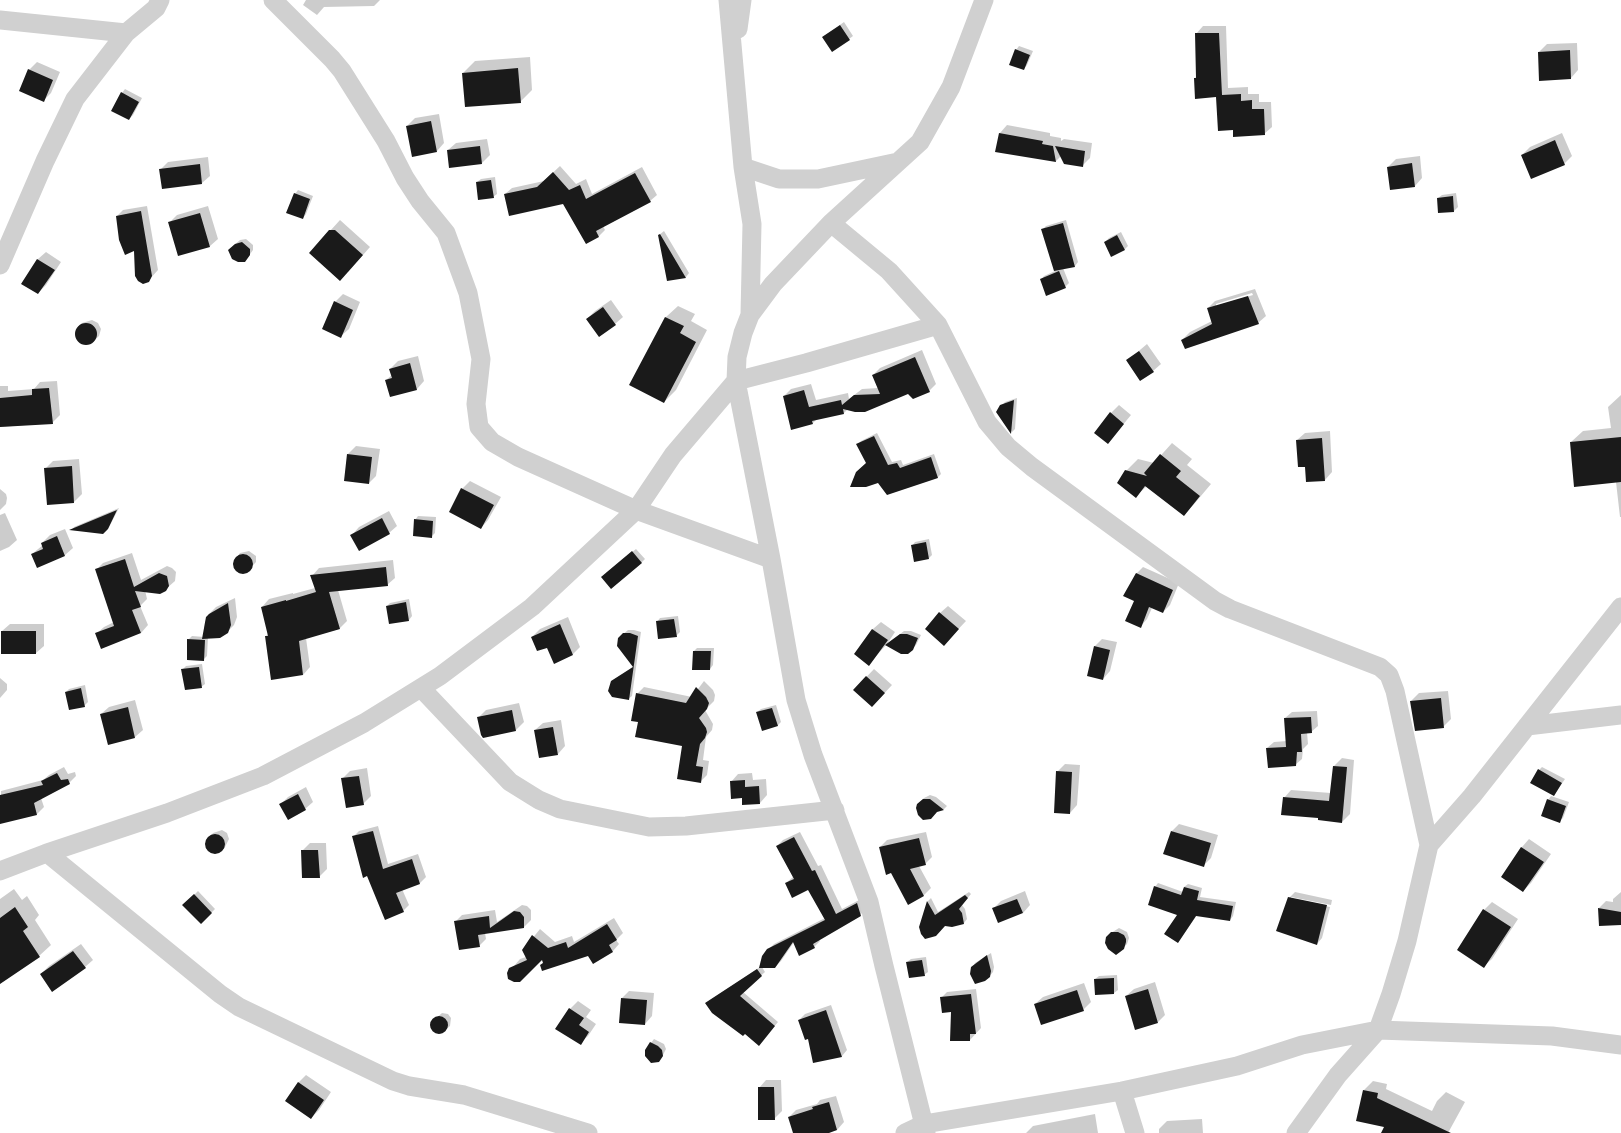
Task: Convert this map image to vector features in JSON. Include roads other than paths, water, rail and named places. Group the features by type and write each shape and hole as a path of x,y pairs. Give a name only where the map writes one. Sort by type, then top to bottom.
{"street":[{"path":"0,266 45,161 75,99 126,33 156,8 160,0"},
{"path":"273,0 342,71 386,141 405,178 420,201 446,233 468,294 481,360 476,404 479,427 492,442 518,457 636,510 771,559"},
{"path":"728,0 743,167 752,224 750,315"},
{"path":"733,56 742,0"},
{"path":"925,1128 884,966 870,902 813,755 796,700 771,559 736,380 737,357 743,333 750,315 772,284 831,223 920,142 951,86 984,0"},
{"path":"0,20 126,33"},
{"path":"743,167 779,179 818,179 899,162"},
{"path":"831,223 889,271 938,325 987,422 1008,447 1032,467 1215,601 1230,609 1380,667 1389,675 1395,691 1429,845 1407,942 1378,1030 1338,1075 1296,1133"},
{"path":"0,871 47,853 167,813 263,776 364,724 422,688 532,607 636,510 673,455 736,380 806,363 938,325"},
{"path":"1429,845 1472,796 1621,607"},
{"path":"422,688 510,782 539,800 560,809 649,827 686,826 835,810"},
{"path":"1527,726 1621,715"},
{"path":"47,853 220,994 239,1007 393,1081 409,1086 464,1095 576,1132"},
{"path":"906,1133 925,1128 1122,1091 1238,1066 1302,1045 1378,1030 1552,1036 1621,1045"},
{"path":"1122,1091 1135,1133"}]}
